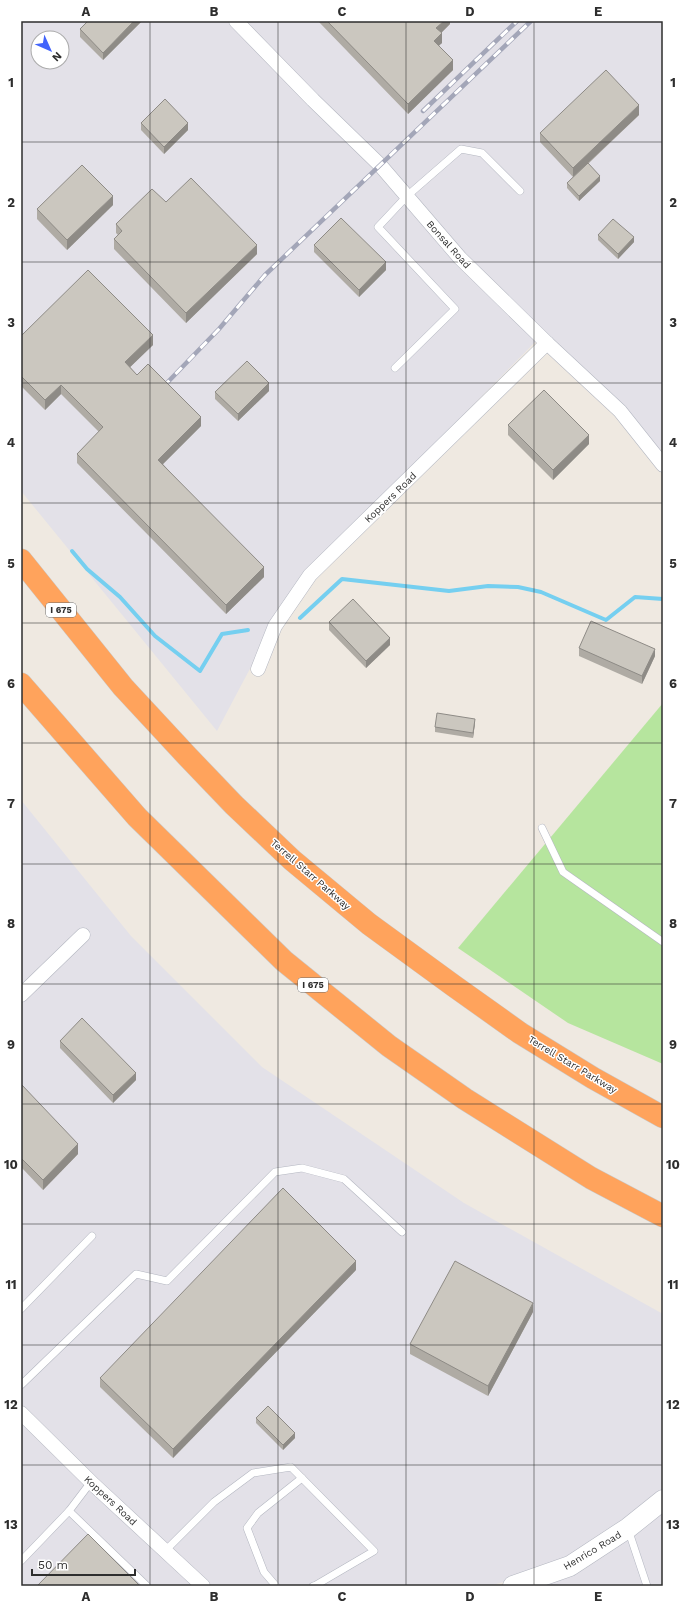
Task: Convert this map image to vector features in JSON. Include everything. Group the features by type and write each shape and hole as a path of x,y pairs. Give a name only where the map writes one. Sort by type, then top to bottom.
{"highway":[{"name":"Terrell Starr Parkway","path":"21,560 123,687 214,784 292,860 369,924 520,1033 593,1078 663,1117"},
{"name":"I 675","path":"21,684 137,817 284,962 389,1046 465,1099 591,1178 663,1216"}],"street":[{"name":"Bonsal Road","path":"236,21 313,100 380,165 460,258 547,343 620,411 663,465"},
{"name":"Koppers Road","path":"258,669 275,626 310,575 547,343"},
{"path":"21,994 83,935"},
{"name":"Koppers Road","path":"21,1413 91,1482 203,1586"},
{"name":"Henrico Road","path":"513,1586 570,1566 628,1528 663,1500"}],"lane":[{"path":"394,368 455,309 378,227 407,196 461,149 482,153 520,191"},
{"path":"542,828 564,872 663,942"},
{"path":"21,1385 136,1274 167,1281 275,1172 302,1168 344,1179 402,1232"},
{"path":"21,1309 92,1236"},
{"path":"166,1551 214,1502 253,1474 291,1468 374,1551 313,1586"},
{"path":"276,1586 264,1572 247,1528 258,1513 302,1478"},
{"path":"21,1561 69,1511 91,1482"},
{"path":"69,1511 147,1586"},
{"path":"628,1528 647,1586"}],"shaded area":[{"path":"21,21 663,21 663,446 660,450 543,334 292,589 217,731 21,491"},
{"path":"21,800 131,936 262,1067 464,1203 663,1314 663,1586 542,1586 530,1575 489,1586 21,1586"}],"green space":[{"path":"663,703 663,1064 568,1023 458,948"}],"building":[{"path":"88,21 134,21 103,53 80,29"},
{"path":"327,21 444,21 436,28 442,33 434,41 453,60 408,104"},
{"path":"606,70 639,105 573,168 540,133"},
{"path":"165,99 188,123 164,147 141,123"},
{"path":"588,163 600,176 579,196 567,183"},
{"path":"82,165 113,196 67,240 37,209"},
{"path":"191,178 257,245 186,313 114,239 122,231 116,224 152,189 166,202"},
{"path":"341,218 386,262 359,290 314,245"},
{"path":"613,219 634,237 618,254 598,235"},
{"path":"88,270 153,335 125,362 137,375 148,364 201,417 158,460 264,567 226,605 77,454 103,427 61,385 45,400 21,376 21,336"},
{"path":"247,361 269,383 238,414 215,392"},
{"path":"544,390 589,435 553,470 508,425"},
{"path":"353,599 390,638 366,661 329,622"},
{"path":"591,621 655,649 642,676 579,648"},
{"path":"437,713 475,719 473,733 435,727"},
{"path":"82,1018 136,1073 113,1095 60,1041"},
{"path":"21,1084 78,1144 43,1180 21,1158"},
{"path":"283,1188 356,1261 173,1449 100,1378"},
{"path":"455,1261 533,1303 488,1386 410,1344"},
{"path":"268,1406 295,1433 283,1445 256,1418"},
{"path":"88,1534 140,1586 37,1586"}],"waterway":[{"path":"72,551 87,569 120,597 155,636 200,671 222,634 248,630"},
{"path":"300,618 342,579 449,591 488,586 518,587 541,592 606,620 635,597 663,599"}],"railway":[{"path":"423,111 517,21"},
{"path":"163,387 219,329 265,275 531,21"}]}
